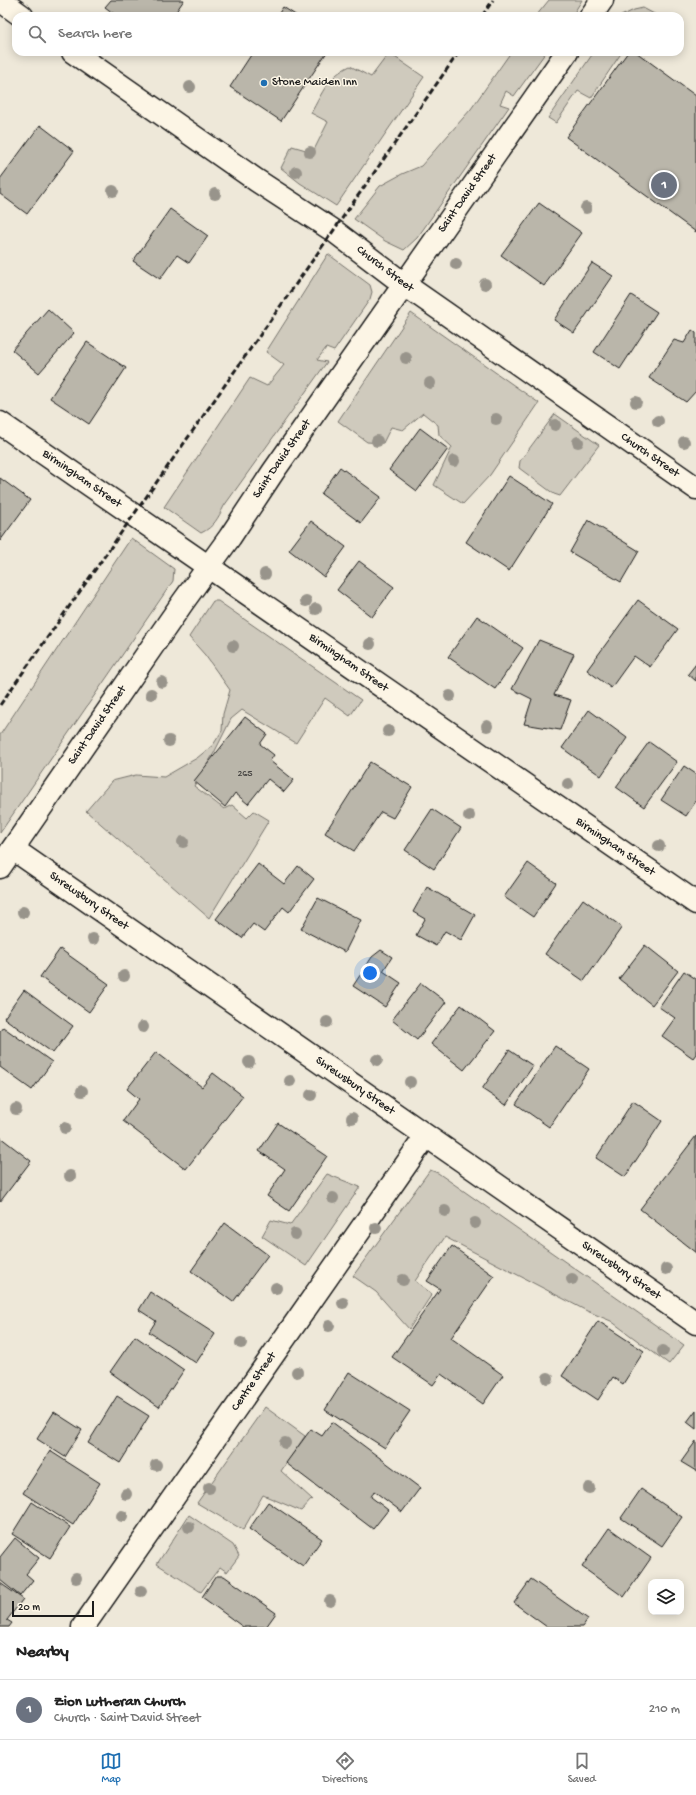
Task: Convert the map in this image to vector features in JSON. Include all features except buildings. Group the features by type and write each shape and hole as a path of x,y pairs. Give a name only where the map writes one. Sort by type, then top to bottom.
{"street":[{"path":"0,0 16,12"},
{"path":"594,12 602,0"},
{"name":"Church Street","path":"79,56 256,180 334,231 405,285 696,488"},
{"name":"Saint David Street","path":"0,867 564,56"},
{"name":"Birmingham Street","path":"0,423 696,903"},
{"name":"Shrewsbury Street","path":"13,849 696,1323"},
{"name":"Centre Street","path":"83,1627 426,1136"}],"shaded area":[{"path":"549,0 582,0 574,12 539,12"},
{"path":"643,8 650,12 630,12"},
{"path":"387,56 393,56 424,77 336,206 300,183 281,168 292,146 313,152 328,122 311,113 331,80 342,70 350,66 371,77"},
{"path":"508,56 543,56 514,96 506,91 500,104 509,107 417,238 404,250 385,241 354,219 380,186 421,166 471,109"},
{"path":"591,56 619,56 591,98 578,91 556,123 548,118"},
{"path":"328,254 370,285 372,292 370,299 334,351 326,348 317,360 327,362 224,506 215,522 201,533 164,507 250,378 267,386 284,365 266,352"},
{"path":"411,313 539,403 490,475 463,504 434,485 452,447 439,435 438,425 423,413 403,430 391,427 383,443 367,442 338,421"},
{"path":"555,414 599,445 560,496 554,494 519,468 520,461"},
{"path":"131,538 174,569 173,581 0,833 0,735"},
{"path":"213,601 218,601 361,700 350,716 325,698 296,743 242,710 231,719 214,753 194,786 224,809 232,805 247,818 254,811 269,820 209,918 86,811 112,781 136,775 164,777 197,758 213,745 222,731 223,714 230,690 205,655 189,637"},
{"path":"430,1170 438,1173 684,1345 669,1364 611,1321 587,1311 445,1237 415,1281 432,1294 409,1329 376,1292 353,1276"},
{"path":"327,1174 360,1187 306,1266 262,1236 271,1220 290,1225"},
{"path":"265,1407 305,1436 281,1471 312,1499 301,1511 263,1495 243,1530 197,1503"},
{"path":"189,1515 233,1545 239,1556 227,1572 220,1567 201,1592 157,1564"}],"railway":[{"path":"485,12 493,0"},
{"path":"0,705 456,56"}],"place":[{"name":"Stone Maiden Inn","path":"264,83"},
{"name":"Zion Lutheran Church","path":"664,185"}]}
